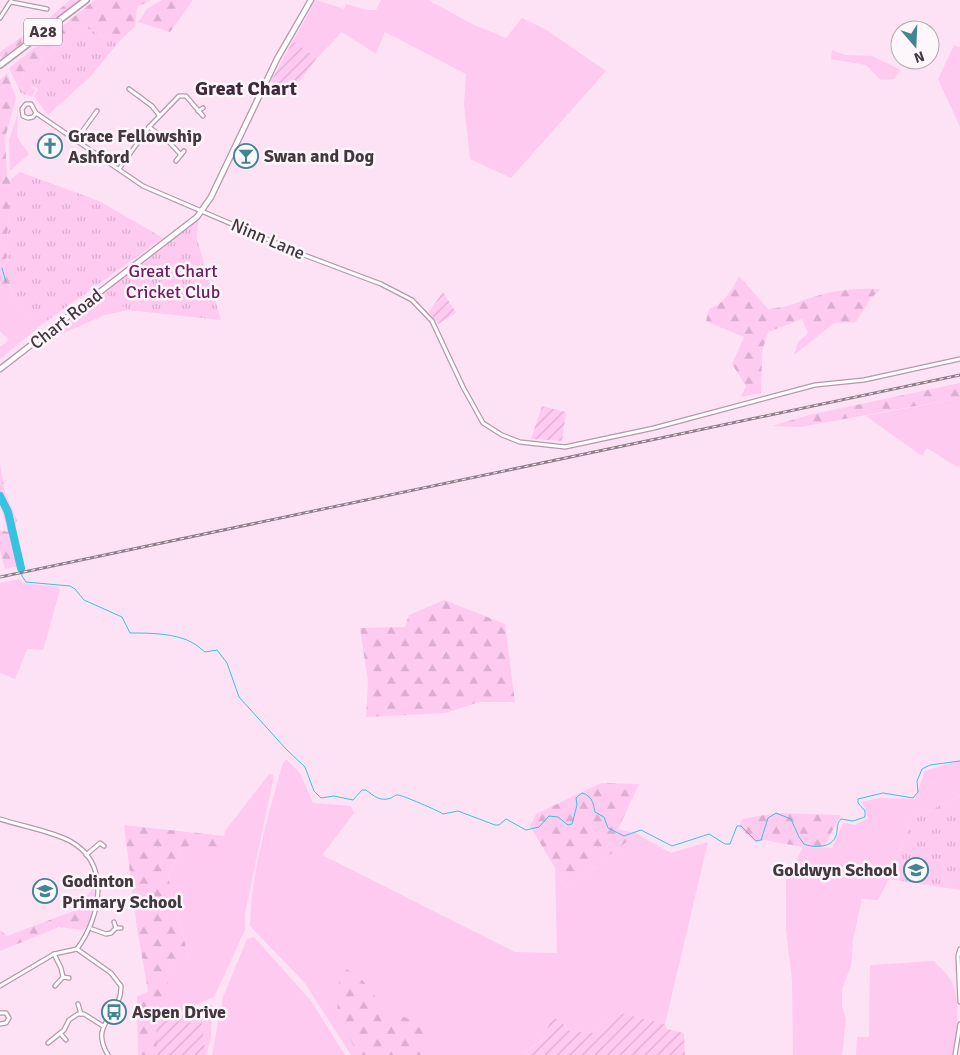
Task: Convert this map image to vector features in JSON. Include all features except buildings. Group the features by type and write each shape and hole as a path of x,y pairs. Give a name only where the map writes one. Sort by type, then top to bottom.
{"main road":[{"name":"A28","path":"0,65 86,0"}],"street":[{"path":"202,211 211,197 277,59 309,0"},
{"path":"0,18 11,1 47,9"},
{"path":"129,89 135,90 159,115"},
{"path":"119,169 159,115 182,95 187,97 203,116"},
{"path":"26,104 31,104 36,113 33,117 28,118 23,116 22,109 26,104"},
{"path":"198,111 203,108"},
{"path":"76,140 97,111"},
{"name":"Ninn Lane","path":"36,113 143,186 334,267 381,284 412,300 432,321 483,423 502,435 520,442 550,447 565,447 654,428 815,385 864,380 960,359"},
{"path":"149,127 181,155"},
{"path":"176,161 184,151"},
{"name":"Chart Road","path":"0,369 85,305 202,211"},
{"path":"0,819 68,840 86,855 95,873 98,897 91,928 78,949"},
{"path":"86,855 99,841 104,846"},
{"path":"114,922 116,928"},
{"path":"91,928 108,934 116,928 121,928"},
{"path":"0,986 54,954 78,949 88,954 119,982 119,998 103,1026 100,1040 108,1055"},
{"path":"960,949 958,956 960,1002"},
{"path":"54,954 63,977"},
{"path":"63,977 69,978"},
{"path":"55,986 63,977"},
{"path":"78,1004 81,1014 103,1026"},
{"path":"0,1012 6,1013 9,1018 6,1023 0,1024"},
{"path":"48,1043 61,1034 69,1020 81,1014"},
{"path":"955,1055 960,1024"},
{"path":"61,1034 66,1040"}],"green space":[{"path":"70,0 80,0 2,58 0,56 0,52 48,19"},
{"path":"95,0 151,0 137,7 135,26 117,44 83,26 69,42 56,48 42,61 24,70 21,93 9,68"},
{"path":"162,0 193,0 170,32 138,22 147,9"},
{"path":"316,0 344,9 346,4 367,10 376,10 381,0 428,0 474,25 506,38 522,18 545,29 606,71 511,178 470,159 464,104 466,74 385,32 376,54 342,32 317,58 293,41"},
{"path":"83,26 117,44 91,76 48,115 34,96 38,89 30,85 35,90 32,97 21,93 24,70 42,61 56,48 69,42"},
{"path":"293,41 317,58 287,97 271,81"},
{"path":"954,45 960,47 960,127 938,79"},
{"path":"832,50 845,55 872,56 890,65 890,70 901,70 894,79 881,80 866,65 831,59"},
{"path":"7,73 16,98 5,138 7,176 11,183 6,257 10,284 0,289 0,80"},
{"path":"18,113 17,137 29,154 10,171 9,140"},
{"path":"20,172 99,201 163,238 37,328 12,296 6,257 11,179"},
{"name":"Great Chart Cricket Club","path":"198,220 197,240 221,320 128,310 104,292"},
{"path":"739,276 768,309 786,306 836,291 881,289 871,298 856,322 834,323 794,355 798,342 808,333 802,319 768,332 762,351 761,393 741,397 746,386 732,364 744,337 706,321 709,309 723,300"},
{"path":"10,284 12,296 37,328 0,359 0,347 9,340 0,331 0,289"},
{"path":"104,292 128,310 105,315 45,341"},
{"path":"443,292 456,313 438,324 429,312"},
{"path":"960,383 960,398 800,427 772,426 809,415"},
{"path":"960,398 960,466 955,466 927,448 922,456 866,416"},
{"path":"542,406 566,412 562,441 531,439"},
{"path":"0,463 5,493 17,520 14,534 23,565 5,569 0,551 0,530 8,532 0,504"},
{"path":"20,579 23,583 58,587 60,590 43,650 27,649 15,679 0,673 0,583"},
{"path":"444,600 505,624 515,702 479,702 446,713 366,717 368,681 360,628 405,627 409,615"},
{"path":"286,759 300,773 313,803 351,806 354,813 322,855 515,952 557,953 555,868 567,888 637,834 671,853 708,842 665,1024 621,1013 604,1023 597,1033 569,1031 564,1024 521,1055 351,1055 304,982 250,926 253,885 261,845 282,765"},
{"path":"960,760 960,796 912,819 889,879 878,900 862,899 853,939 851,966 842,989 842,1006 846,1019 842,1055 793,1055 792,980 786,930 786,881 803,847 832,848 843,823 855,825 868,818 862,802 879,798 915,799 925,771"},
{"path":"270,773 274,776 245,913 245,930 214,997 180,1011 158,1014 173,963 189,958 168,877 182,847 224,836 225,831"},
{"path":"601,783 639,784 618,829 637,834 567,888 530,826 536,814"},
{"path":"960,796 960,890 889,879 912,819"},
{"path":"776,813 841,815 824,846 803,847 764,840 755,842 739,827 742,819"},
{"path":"124,825 224,836 218,848 182,847 168,877 189,959 173,963 162,1005 156,1019 159,1055 138,1055 137,997 148,991 137,928"},
{"path":"94,886 95,904 93,916 83,930 59,927 0,951 0,930 7,936 79,909"},
{"path":"254,937 311,1001 345,1055 212,1055 223,997 247,939"},
{"path":"934,961 951,980 956,995 957,1021 952,1055 856,1055 857,1037 869,1037 870,965"},
{"path":"340,966 360,978 366,984 382,1010 410,1019 425,1032 428,1055 358,1055 337,1013"},
{"path":"209,1004 212,1006 211,1038 206,1055 202,1023 188,1022 181,1015"},
{"path":"621,1013 665,1024 667,1029 684,1033 685,1055 521,1055 543,1040 551,1019 559,1019 569,1031 597,1033 604,1023"},
{"path":"168,1015 181,1015 188,1022 202,1023 206,1055 157,1055 156,1019"}],"waterway":[{"path":"2,268 6,282"},
{"path":"0,496 8,512 21,568"},
{"path":"21,568 22,576 26,582 70,586 84,600 122,617 130,633 171,635 195,644 205,652 217,650 227,663 239,697 305,767 314,791 321,798 334,796 353,800 362,790 366,790 380,799 387,799 398,795 421,803 443,814 458,811 495,825 499,825 506,819 526,830 539,827 549,816 558,817 568,825 572,824 577,805 576,798 582,793 593,802 595,812 604,817 608,828 624,836 641,830 672,846 709,834 725,844 730,844 737,826 741,826 756,841 761,840 768,818 776,813 791,819 804,844 821,846 833,841 841,819 853,821 865,817 865,811 858,803 858,799 883,793 913,798 918,792 917,781 922,769 930,765 960,761"}],"railway":[{"path":"0,577 960,375"}],"place":[{"name":"Grace Fellowship Ashford","path":"50,146"},
{"name":"Swan and Dog","path":"246,156"},
{"name":"Goldwyn School","path":"916,870"},
{"name":"Godinton Primary School","path":"45,891"},
{"name":"Aspen Drive","path":"114,1012"}],"district":[{"name":"Great Chart","path":"246,88"}]}
